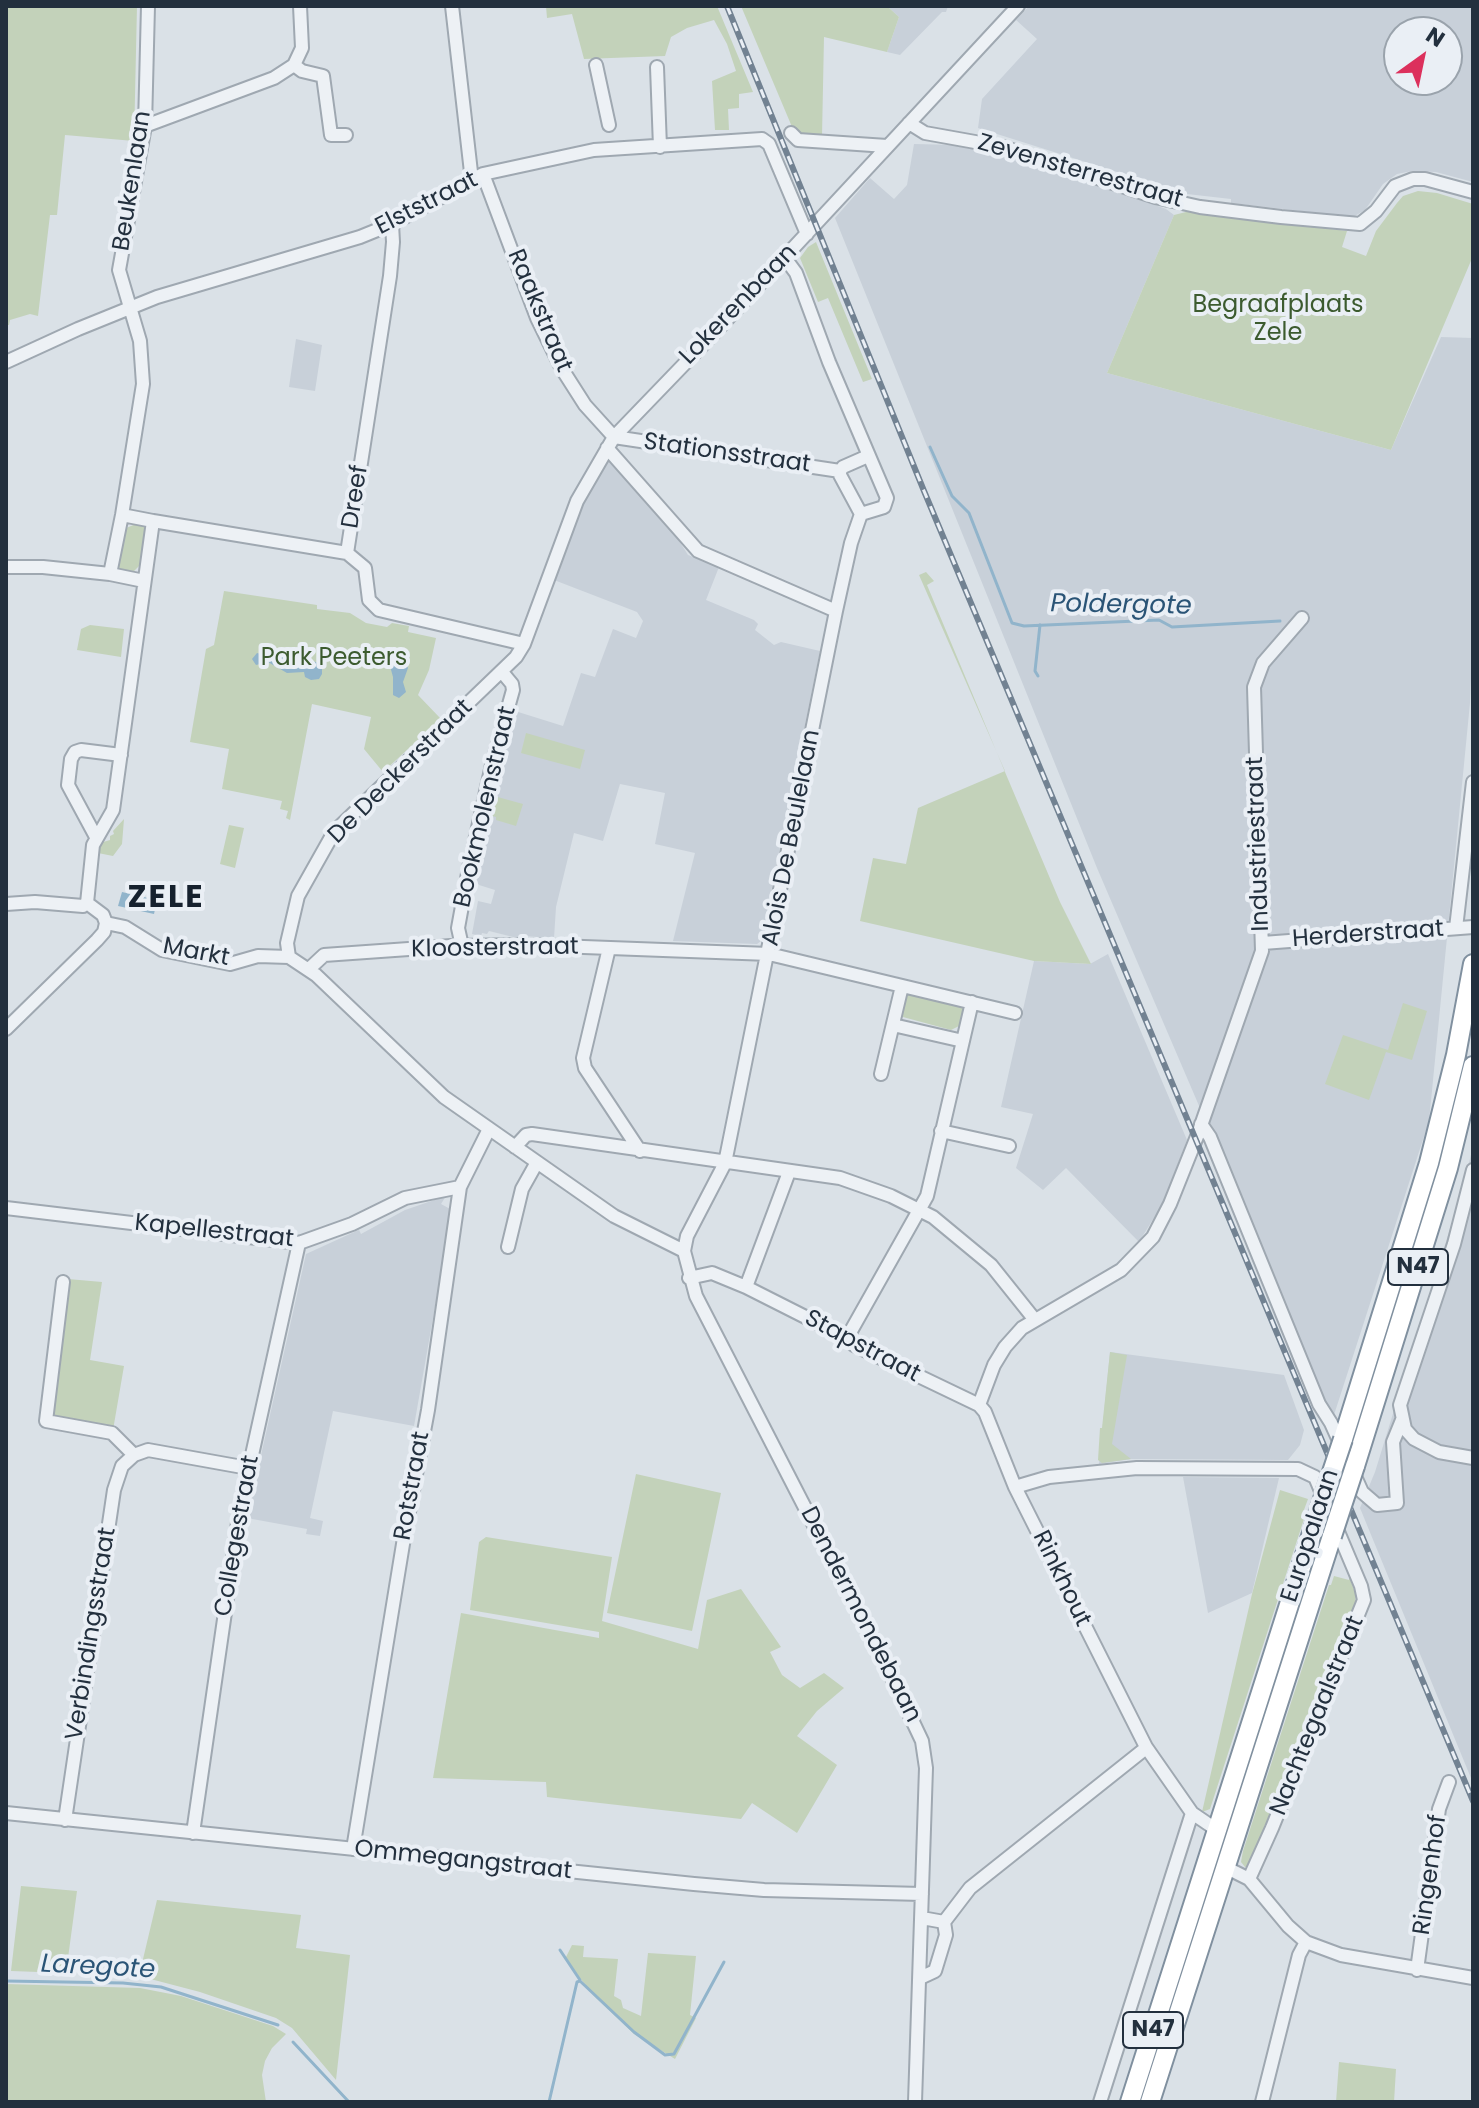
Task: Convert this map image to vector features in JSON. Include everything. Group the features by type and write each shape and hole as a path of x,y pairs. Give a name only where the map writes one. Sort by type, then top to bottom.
{"highway":[{"name":"Europalaan","path":"1130,2102 1429,1163 1456,1055 1473,964"},
{"name":"Europalaan","path":"1150,2102 1448,1168 1473,1066"}],"street":[{"name":"Beukenlaan","path":"110,574 143,384 140,341 119,270 145,126 148,6"},
{"path":"145,126 274,78 294,65 302,48 300,6"},
{"name":"Raakstraat","path":"452,6 478,178 562,369 610,443 689,543 709,557 836,611"},
{"name":"Lokerenbaan","path":"524,644 577,501 610,443 1018,6"},
{"path":"294,65 302,71 323,76 331,135 346,135"},
{"path":"596,65 610,137"},
{"path":"657,67 660,147"},
{"name":"Zevensterrestraat","path":"909,123 925,133 1003,147 1155,197 1267,216 1360,224 1376,211 1395,186 1413,179 1425,179 1473,192"},
{"path":"791,133 798,140 887,146"},
{"name":"Elststraat","path":"6,362 132,306 360,237 392,224 478,178 594,150 610,137 660,147 762,139 769,144 807,234"},
{"name":"Dreef","path":"392,224 390,276 347,553 365,568 369,600 382,612 524,644"},
{"path":"785,258 796,273 887,498 886,504 868,514 861,514 840,471 868,456"},
{"name":"Stationsstraat","path":"610,443 840,471"},
{"name":"Alois De Beulelaan","path":"684,1251 687,1236 725,1163 836,611 851,543 861,514"},
{"path":"122,515 347,553"},
{"path":"6,904 35,902 83,906 87,903 96,837 113,810 153,521"},
{"path":"6,567 43,567 144,581"},
{"name":"Industriestraat","path":"1035,1320 1121,1270 1153,1237 1170,1204 1201,1124 1263,943 1254,687 1263,663 1302,618"},
{"name":"De Deckerstraat","path":"289,957 287,943 298,896 334,832 502,672 524,644"},
{"name":"Bookmolenstraat","path":"462,946 458,928 469,868 513,690 502,672"},
{"path":"96,837 68,785 71,759 75,752 81,750 121,755"},
{"path":"1456,928 1473,782"},
{"name":"Markt","path":"87,903 103,915 106,923 125,927 162,950 230,964 258,956 289,957"},
{"path":"6,1029 97,940 104,932 106,923"},
{"name":"Herderstraat","path":"1263,943 1473,927"},
{"name":"Kloosterstraat","path":"309,969 324,955 462,946 609,948 583,1058 585,1068 640,1151"},
{"path":"609,948 769,954 1015,1013"},
{"path":"289,957 309,969 426,1083 536,1164 614,1216 684,1251"},
{"path":"881,1074 902,986"},
{"path":"847,1338 927,1196 972,1002"},
{"path":"893,1025 963,1041"},
{"path":"1201,1124 1210,1137 1319,1404 1331,1423 1362,1492 1377,1505 1397,1503 1393,1442 1402,1420"},
{"name":"Rotstraat","path":"353,1849 428,1410 460,1187 489,1129"},
{"path":"941,1131 1009,1146"},
{"path":"515,1147 526,1135 532,1134 840,1178 919,1209 958,1236 991,1265 1035,1320 1022,1328 1001,1351 979,1405"},
{"path":"508,1247 522,1189 536,1164"},
{"path":"746,1287 789,1172"},
{"path":"1473,1173 1454,1244 1400,1405 1402,1420 1414,1439 1439,1452 1473,1458"},
{"name":"Kapellestraat","path":"6,1208 299,1243 352,1224 405,1198 460,1187"},
{"name":"Collegestraat","path":"193,1833 248,1468 299,1243"},
{"name":"Dendermondebaan","path":"684,1251 689,1278 704,1313 916,1725 926,1768 915,2102"},
{"name":"Stapstraat","path":"689,1278 712,1273 746,1287 847,1338 854,1345 979,1405"},
{"path":"63,1282 46,1421 112,1433 134,1455 143,1450 158,1450 248,1468"},
{"name":"Rinkhout","path":"979,1405 990,1420 1015,1487 1146,1748 1192,1813 1217,1830"},
{"name":"Verbindingsstraat","path":"65,1820 114,1490 122,1466 134,1455"},
{"name":"Nachtegaalstraat","path":"1015,1487 1049,1477 1137,1468 1298,1469 1315,1477 1364,1600 1268,1840 1249,1879"},
{"path":"920,1978 935,1971 946,1935 944,1922 970,1888 1146,1748"},
{"name":"Ringenhof","path":"1417,1970 1439,1809 1449,1782"},
{"name":"Ommegangstraat","path":"6,1813 764,1890 922,1894"},
{"path":"1100,2102 1192,1813"},
{"path":"1225,1867 1249,1879 1288,1926 1306,1942 1341,1955 1473,1978"},
{"path":"922,1918 944,1922"},
{"path":"1262,2102 1299,1955 1306,1942"}],"shaded area":[{"path":"887,6 948,6 946,12 942,12 900,55 887,52 899,17"},
{"path":"1029,6 1473,6 1473,182 1436,172 1397,174 1383,184 1365,210 1353,217 1231,203 1231,199 1187,194 978,128 982,99 1037,39 1016,20"},
{"path":"914,144 956,145 1023,161 1106,187 1166,209 1174,215 1107,373 1391,450 1441,337 1473,338 1470,703 1429,1121 1333,1418 1097,868 835,218 870,178 894,199 907,185"},
{"path":"296,339 322,345 315,391 289,387"},
{"path":"606,462 612,462 688,555 719,567 706,600 754,620 758,624 755,630 774,645 781,642 820,651 761,941 757,944 673,941 695,853 655,844 665,793 620,784 603,841 574,833 556,907 554,938 522,936 521,939 489,931 481,936 472,934 478,901 491,904 495,890 479,885 474,878 515,711 563,726 581,673 595,677 613,629 636,638 643,621 637,612 554,580 588,493"},
{"path":"1108,954 1187,1140 1163,1203 1139,1242 1066,1168 1043,1190 1016,1168 1033,1114 1001,1107 1034,961 1090,964"},
{"path":"1473,1146 1473,1783 1360,1508 1375,1472"},
{"path":"446,1196 441,1204 452,1210 414,1426 333,1411 310,1518 323,1521 320,1536 306,1534 307,1529 247,1518 306,1254 359,1230 361,1234 405,1210"},
{"path":"1110,1352 1284,1375 1304,1430 1300,1445 1288,1460 1131,1459 1099,1464"},
{"path":"1183,1477 1279,1478 1252,1593 1208,1613"}],"green space":[{"path":"6,6 137,6 134,141 65,135 57,215 50,215 38,316 30,314 10,320 9,325 6,325"},
{"path":"546,6 717,6 753,92 739,94 739,108 728,109 729,130 715,130 712,81 736,71 727,44 714,20 687,28 671,37 665,56 584,59 572,14 547,18"},
{"path":"741,6 887,6 899,17 887,52 824,37 822,136 795,134"},
{"name":"Begraafplaats Zele","path":"1418,191 1437,193 1473,204 1473,256 1391,450 1107,373 1174,215 1190,211 1347,231 1342,247 1366,256 1376,231 1397,203 1403,196"},
{"path":"816,242 872,379 863,382 828,298 818,302 800,258"},
{"path":"138,523 146,528 141,564 134,571 117,570 124,529"},
{"path":"926,572 934,581 927,585 997,752 919,575"},
{"name":"Park Peeters","path":"224,591 317,605 317,609 350,613 366,623 387,627 392,623 409,626 408,632 436,638 429,670 418,695 441,719 383,772 364,749 371,717 312,704 290,820 286,818 288,811 280,809 282,801 222,789 229,749 190,742 206,649 214,645"},
{"path":"90,625 124,629 121,657 77,650 81,629"},
{"path":"526,733 585,750 580,769 521,753"},
{"path":"1005,771 1060,902 1091,964 1034,961 860,921 873,858 906,864 918,808"},
{"path":"494,796 523,804 516,826 489,815"},
{"path":"124,819 122,844 113,856 98,853 100,843 110,840 113,831"},
{"path":"229,825 244,828 235,868 220,864"},
{"path":"907,993 963,1006 965,1011 961,1025 951,1030 903,1017 900,1014"},
{"path":"1403,1003 1427,1011 1412,1060 1386,1052 1369,1100 1325,1084 1343,1035 1388,1050"},
{"path":"68,1279 102,1282 90,1360 124,1366 113,1430 52,1423"},
{"path":"1110,1352 1127,1355 1112,1444 1131,1459 1102,1463 1098,1460 1100,1428"},
{"path":"636,1474 721,1493 692,1631 607,1613"},
{"path":"1280,1490 1308,1499 1301,1518 1304,1519 1210,1809 1202,1812 1252,1594"},
{"path":"486,1537 612,1557 602,1621 698,1649 707,1600 741,1589 781,1647 770,1652 782,1675 800,1688 824,1673 844,1688 817,1711 797,1736 837,1765 797,1833 752,1803 741,1819 547,1797 546,1782 433,1778 461,1613 599,1638 599,1632 470,1610 479,1542"},
{"path":"1334,1576 1349,1580 1349,1576 1356,1595 1355,1606 1255,1857 1245,1867 1241,1862 1243,1851"},
{"path":"21,1886 77,1891 66,1973 11,1971"},
{"path":"157,1900 301,1915 296,1948 350,1955 336,2080 292,2028 276,2018 200,1992 139,1976"},
{"path":"572,1945 584,1946 583,1957 618,1959 614,1996 621,2000 623,2008 641,2016 648,1953 696,1956 690,2015 696,2018 675,2059 634,2034 594,1996 565,1959"},
{"path":"6,1984 140,1988 181,1996 273,2026 286,2034 272,2048 265,2061 262,2075 266,2102 6,2102"},
{"path":"1339,2062 1396,2069 1394,2102 1336,2102"}],"water":[{"path":"257,653 316,662 322,667 322,674 319,679 311,680 305,677 304,672 287,673 268,662 256,665 252,659"},
{"path":"397,658 404,660 408,668 403,682 406,692 399,698 393,695 390,666"},
{"path":"122,892 157,900 154,914 118,906"}],"waterway":[{"name":"Poldergote","path":"930,447 952,496 969,513 1012,623 1024,626 1159,620 1172,627 1280,621"},
{"path":"1038,676 1035,671 1040,625"},
{"path":"560,1950 580,1980"},
{"path":"549,2102 577,1982 580,1981 634,2032 665,2055 674,2054 724,1962"},
{"name":"Laregote","path":"6,1981 123,1983 161,1987 278,2025"},
{"name":"Laregote","path":"293,2042 349,2102"}],"railway":[{"path":"727,6 924,491 1473,1801"}],"district":[{"name":"ZELE","path":"166,899"}]}
